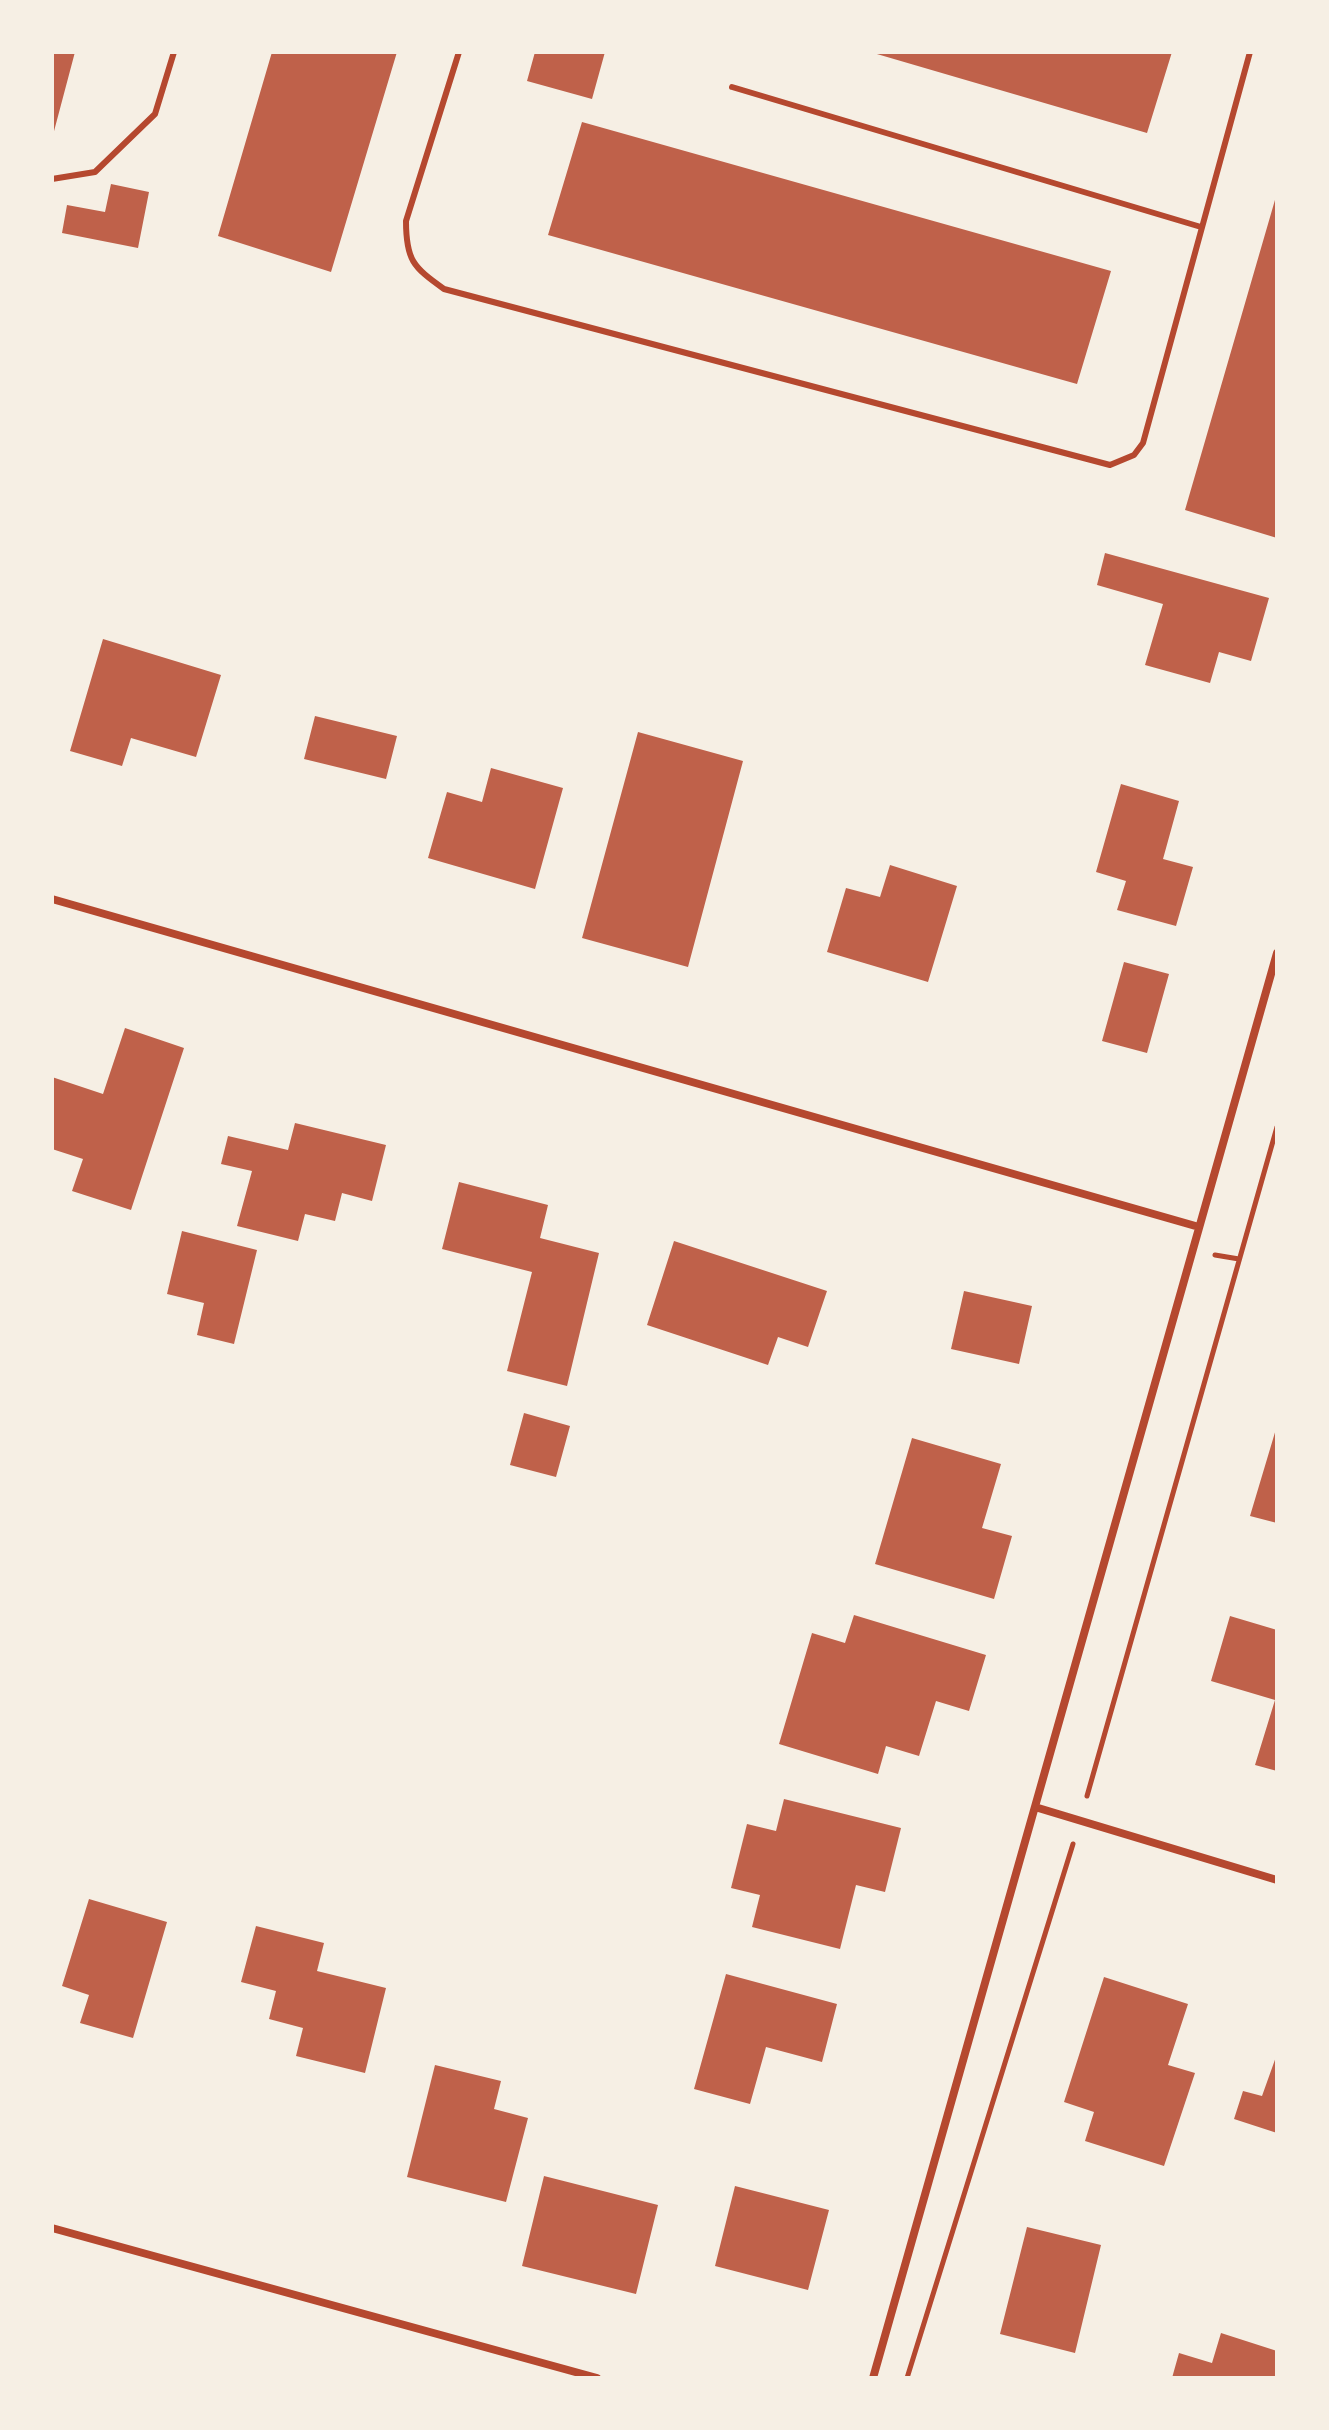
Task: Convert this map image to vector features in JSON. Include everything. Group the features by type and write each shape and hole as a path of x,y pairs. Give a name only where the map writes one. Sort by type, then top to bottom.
{"street":[{"path":"52,899 1199,1227"},
{"path":"873,2378 1277,953"},
{"path":"1035,1807 1277,1880"},
{"path":"52,2228 597,2378"}],"lane":[{"path":"52,179 95,172 155,114 174,52"},
{"path":"459,52 406,221 406,247 421,273 444,289 1110,465 1134,455 1143,443 1250,52"},
{"path":"732,87 1201,227"}],"path":[{"path":"907,2378 1079,1822 1277,1127"}],"building":[{"path":"52,52 75,52 53,135 52,135"},
{"path":"272,52 397,52 331,272 218,236"},
{"path":"535,52 605,52 592,99 527,81"},
{"path":"870,52 1172,52 1147,133"},
{"path":"582,122 1111,271 1077,384 548,235"},
{"path":"111,184 149,192 138,248 62,233 67,205 105,212"},
{"path":"1277,193 1277,538 1185,510"},
{"path":"1105,553 1269,598 1251,661 1219,652 1210,683 1145,665 1163,604 1097,585"},
{"path":"103,639 221,675 196,757 131,738 122,766 70,751"},
{"path":"315,716 397,736 386,779 304,759"},
{"path":"638,732 743,761 688,967 582,938"},
{"path":"491,768 563,788 535,889 428,858 447,792 482,802"},
{"path":"1121,784 1179,801 1163,859 1193,867 1176,926 1117,910 1126,881 1096,872"},
{"path":"890,865 957,886 928,982 827,952 846,888 880,897"},
{"path":"1124,962 1169,974 1147,1053 1102,1041"},
{"path":"125,1028 184,1048 131,1210 72,1191 83,1159 52,1149 52,1077 103,1094"},
{"path":"295,1123 386,1145 372,1201 342,1193 335,1221 305,1214 298,1241 237,1226 252,1171 221,1164 228,1136 288,1150"},
{"path":"459,1182 548,1205 540,1238 599,1253 567,1386 507,1371 532,1272 442,1249"},
{"path":"182,1231 257,1250 234,1344 197,1335 204,1303 167,1294"},
{"path":"674,1241 827,1291 808,1347 778,1337 768,1365 647,1325"},
{"path":"964,1291 1032,1306 1019,1364 951,1349"},
{"path":"524,1413 570,1426 556,1477 510,1465"},
{"path":"1277,1429 1277,1523 1250,1516"},
{"path":"912,1438 1001,1464 982,1528 1012,1536 994,1599 875,1564"},
{"path":"854,1615 986,1655 969,1711 936,1701 919,1756 886,1746 878,1774 779,1744 812,1633 845,1643"},
{"path":"1230,1616 1277,1630 1277,1771 1255,1765 1275,1700 1211,1681"},
{"path":"784,1799 901,1828 885,1892 856,1885 840,1949 752,1927 760,1895 731,1888 747,1824 776,1831"},
{"path":"89,1899 167,1922 133,2038 80,2023 89,1995 62,1986"},
{"path":"256,1926 324,1943 317,1971 386,1988 365,2073 296,2056 303,2028 269,2019 276,1991 241,1982"},
{"path":"726,1974 837,2004 822,2062 766,2047 750,2104 694,2089"},
{"path":"1104,1977 1188,2004 1168,2065 1195,2073 1164,2166 1085,2141 1094,2112 1064,2102"},
{"path":"1277,2054 1277,2133 1234,2119 1243,2091 1262,2096"},
{"path":"435,2065 501,2081 494,2109 528,2118 506,2202 407,2177"},
{"path":"544,2176 658,2205 636,2294 522,2266"},
{"path":"735,2186 829,2210 808,2290 715,2266"},
{"path":"1027,2227 1101,2245 1075,2353 1000,2334"},
{"path":"1221,2333 1277,2351 1277,2378 1172,2378 1179,2353 1212,2363"}]}
